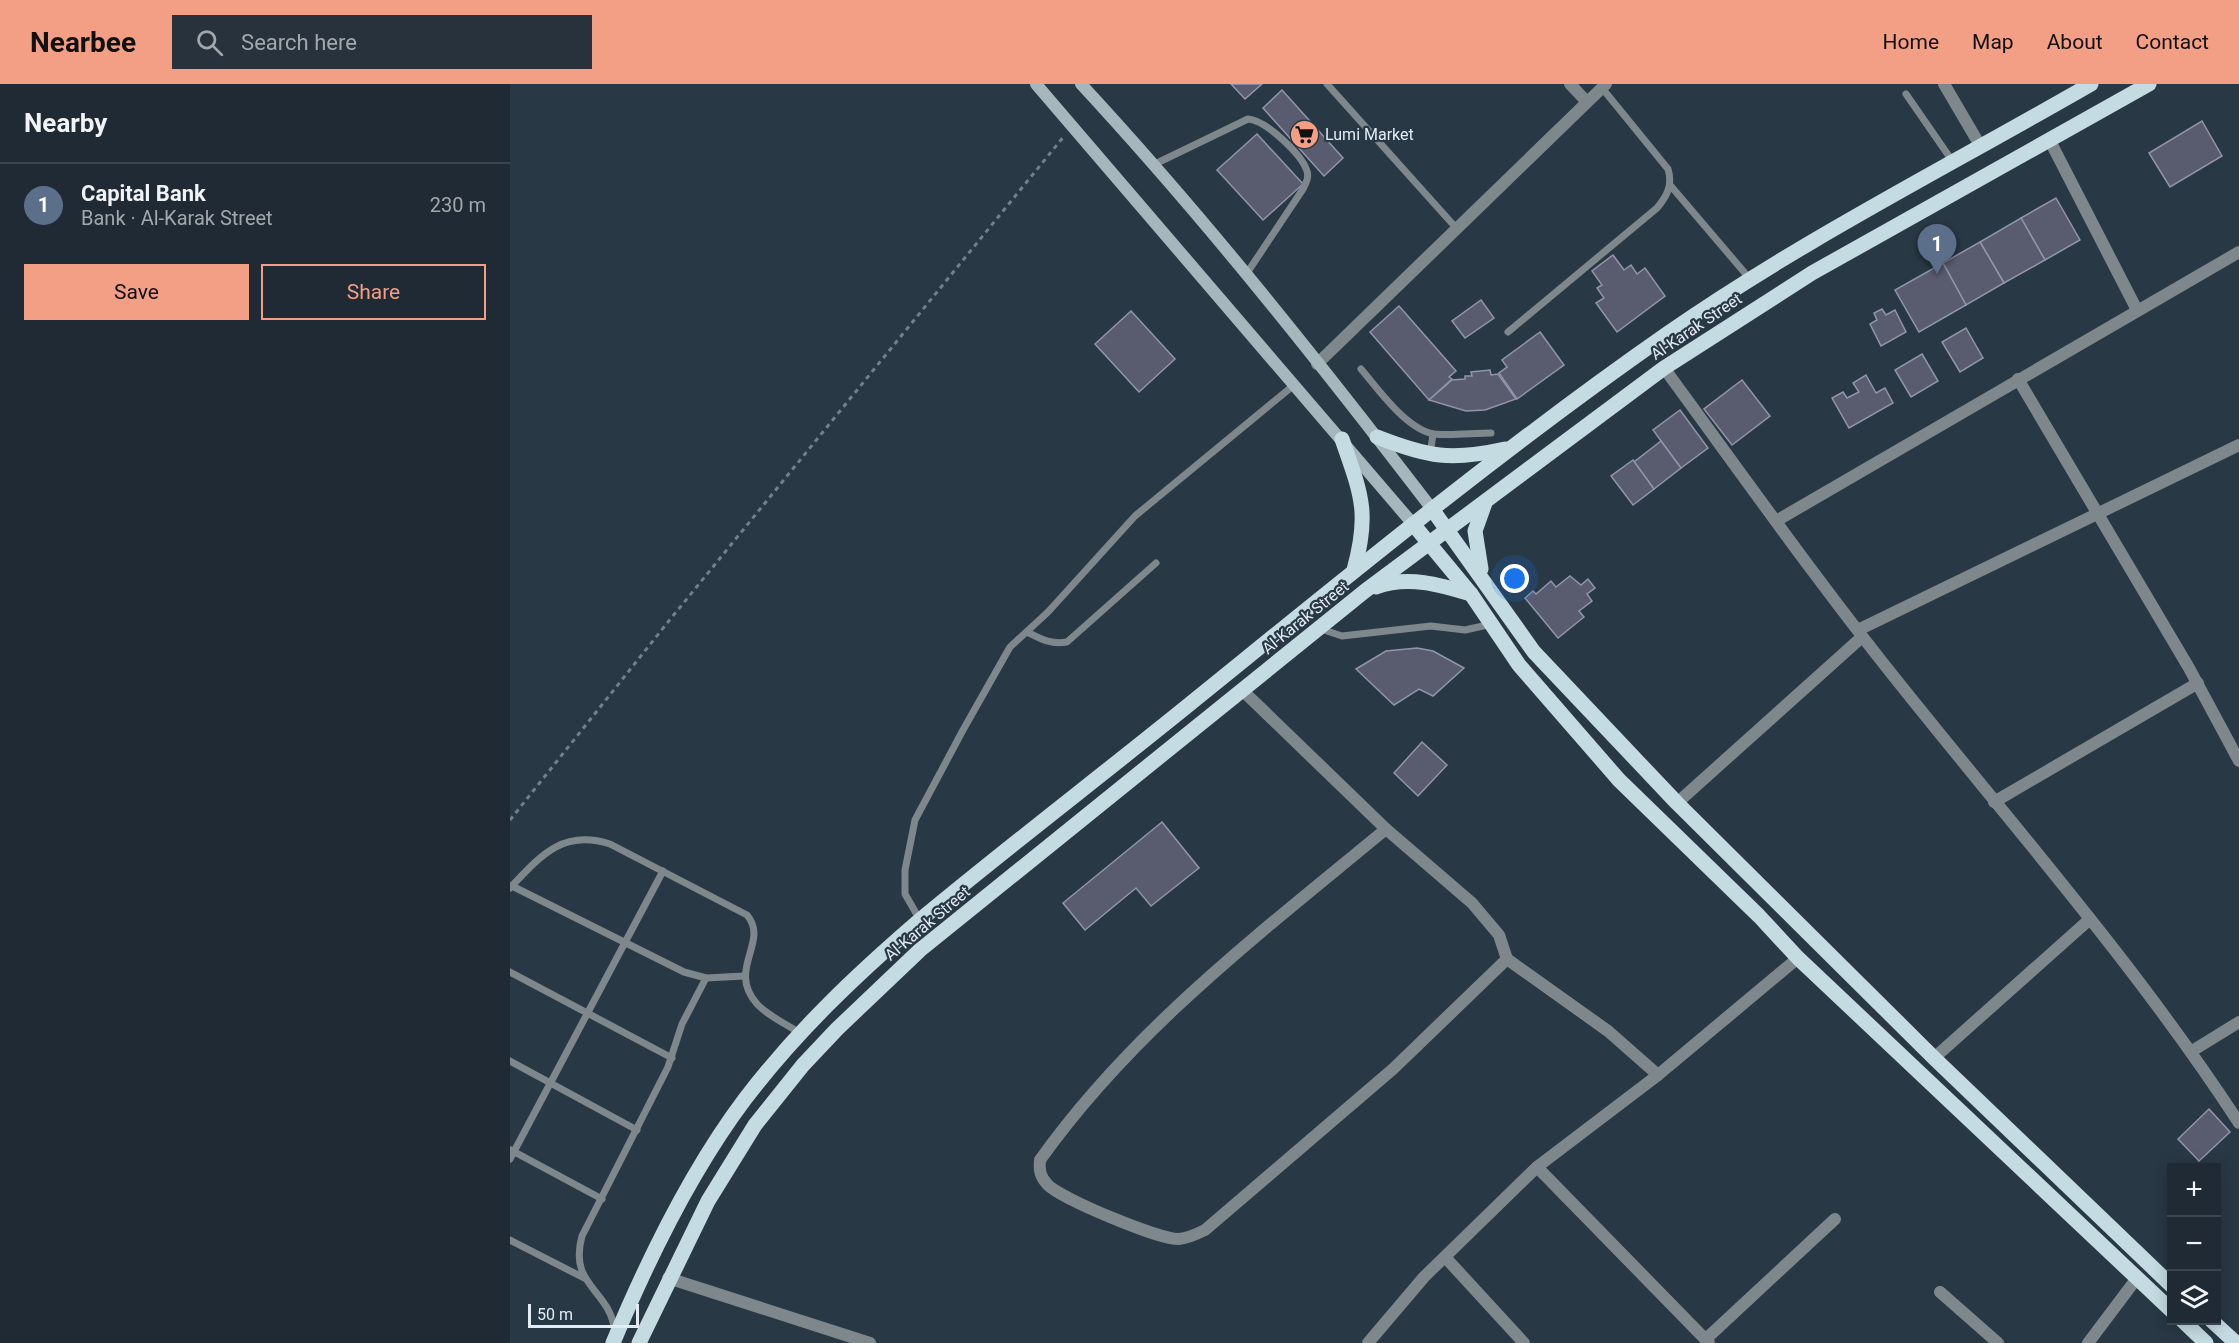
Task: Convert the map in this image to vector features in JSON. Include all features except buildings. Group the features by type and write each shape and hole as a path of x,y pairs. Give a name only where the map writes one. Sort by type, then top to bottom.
{"main road":[{"path":"1036,84 1430,544 1471,594 1519,665 1619,780 1759,916 1798,958 2167,1306"},
{"path":"1081,84 1155,164 1247,273 1377,437 1483,578 1534,652 1677,803 1934,1059 2167,1281"},
{"name":"Al-Karak Street","path":"614,1341 696,1174 743,1101 800,1033 869,964 920,920 1353,570 1510,447 1668,333 1750,279 1854,216 2091,84"},
{"name":"Al-Karak Street","path":"639,1343 668,1278 730,1162 803,1065 880,986 1002,884 1365,591 1664,368 1812,273 2149,84"},
{"path":"1377,437 1430,455 1471,456 1510,447"},
{"path":"1342,439 1359,489 1363,510 1364,527 1353,570"},
{"path":"1483,578 1475,541 1478,518 1485,503"},
{"path":"1365,591 1400,581 1421,582 1471,594"},
{"path":"987,865 1002,884"},
{"path":"2187,1325 2206,1343"},
{"path":"2216,1325 2236,1343"}],"street":[{"path":"1570,84 1586,101"},
{"path":"1944,84 1981,147"},
{"path":"1317,364 1458,230 1586,101 1604,86"},
{"path":"2049,139 2137,310"},
{"path":"1776,521 2239,252"},
{"path":"1664,368 1860,634 2090,919 2192,1051 2239,1123"},
{"path":"2018,379 2198,683 2239,761"},
{"path":"1677,803 1860,634 2096,513 2239,445"},
{"path":"1994,802 2198,683"},
{"path":"1242,690 1386,829 1489,921 1499,935 1507,959 1608,1031 1658,1075"},
{"path":"1386,829 1179,1002 1136,1044 1040,1160 1039,1169 1048,1186 1072,1199 1154,1234 1179,1239 1205,1230 1393,1069 1507,959"},
{"path":"1934,1059 2090,919"},
{"path":"1368,1343 1445,1257 1537,1167 1658,1075 1798,958"},
{"path":"2192,1051 2239,1022"},
{"path":"1537,1167 1708,1341 1835,1219"},
{"path":"1445,1257 1524,1343"},
{"path":"668,1278 870,1343"},
{"path":"2088,1343 2137,1278"},
{"path":"1940,1292 1998,1343"}],"lane":[{"path":"1326,84 1458,230"},
{"path":"1604,86 1668,168 1670,185 1750,279"},
{"path":"1906,94 1953,162"},
{"path":"1155,164 1248,119 1259,121 1273,130 1305,167 1308,178 1303,189 1247,273"},
{"path":"1508,332 1657,208 1670,185"},
{"path":"1361,369 1401,415 1433,434 1491,433"},
{"path":"920,920 905,894 905,870 915,820 1010,647 1027,632 1135,516 1294,386"},
{"path":"1430,455 1433,434"},
{"path":"1027,632 1046,642 1057,644 1067,642 1156,563"},
{"path":"1320,629 1342,636 1431,626 1465,630 1492,624"},
{"path":"744,976 706,978 684,972 511,887 556,845 574,839 592,839 610,844 742,911 751,920 754,936 744,976 747,990 758,1006 800,1033"},
{"path":"602,1198 511,1153 663,871"},
{"path":"510,972 672,1058"},
{"path":"614,1341 608,1308 584,1278 579,1264 579,1248 672,1058 681,1024 706,978"},
{"path":"510,1061 637,1130"},
{"path":"510,1240 584,1278"}],"path":[{"path":"510,820 668,622 1072,127"}],"place":[{"name":"Lumi Market","path":"1304,134"},
{"name":"Capital Bank","path":"1937,274"}]}
